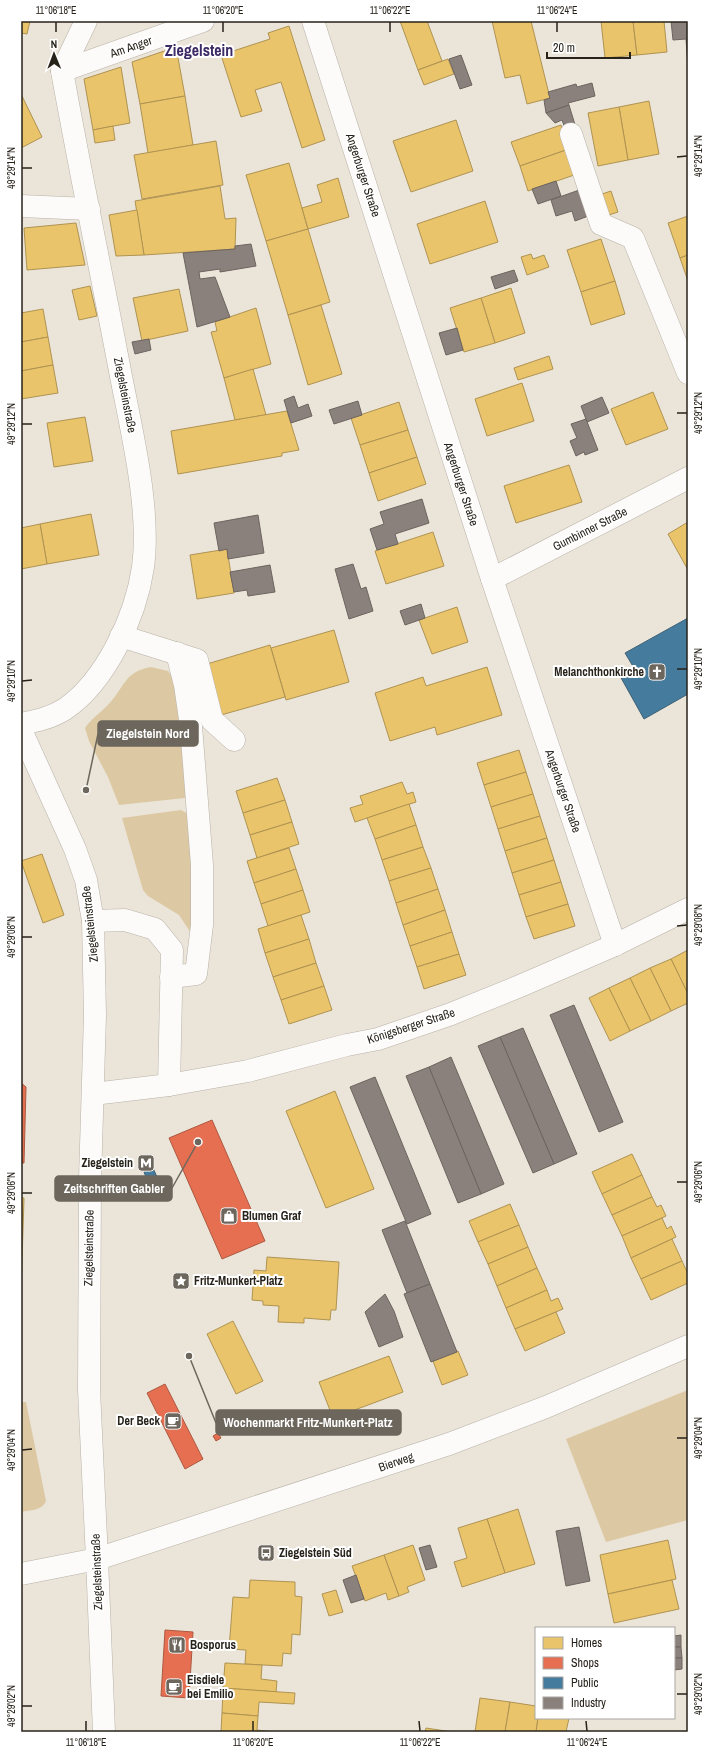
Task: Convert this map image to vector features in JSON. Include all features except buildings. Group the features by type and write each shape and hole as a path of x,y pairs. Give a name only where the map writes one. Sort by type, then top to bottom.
{"street":[{"path":"62,71 86,21"},
{"name":"Am Anger","path":"62,71 201,21"},
{"name":"Angerburger Straße","path":"314,21 492,579 615,945"},
{"name":"Ziegelsteinstraße","path":"21,724 48,718 65,709 85,692 99,674 121,636 137,594 143,567 143,509 133,438 62,71"},
{"path":"571,134 601,224 633,238 688,373"},
{"path":"21,206 89,209"},
{"name":"Gumbinner Straße","path":"492,579 688,478"},
{"path":"121,636 198,660 212,720 234,740"},
{"path":"171,977 196,974 202,925 202,865 191,726 185,685 177,653"},
{"name":"Ziegelsteinstraße","path":"21,730 75,849 86,880 93,921 96,1015 89,1247 89,1382 104,1732"},
{"name":"Königsberger Straße","path":"93,1094 169,1085 248,1071 347,1045 378,1039 487,1000 615,945 688,909"},
{"path":"93,921 125,920 155,929 172,950 169,1085"},
{"name":"Bierweg","path":"21,1574 97,1559 449,1444 546,1407 688,1346"}],"shaded area":[{"path":"151,667 168,671 173,678 189,793 185,798 119,805 108,777 89,741 85,728 113,700 125,682 135,672"},
{"path":"181,810 190,815 194,888 191,933 179,915 148,896 143,890 122,818"},
{"path":"688,1390 688,1520 606,1542 566,1439"},
{"path":"21,1402 26,1402 46,1501 42,1507 21,1512"}],"place":[{"name":"Melanchthonkirche","path":"657,672"},
{"name":"Ziegelstein Nord","path":"86,790"},
{"name":"Zeitschriften Gabler","path":"198,1142"},
{"name":"Ziegelstein","path":"146,1163"},
{"name":"Blumen Graf","path":"229,1216"},
{"name":"Fritz-Munkert-Platz","path":"181,1281"},
{"name":"Wochenmarkt Fritz-Munkert-Platz","path":"189,1356"},
{"name":"Der Beck","path":"173,1421"},
{"name":"Ziegelstein Süd","path":"266,1553"},
{"name":"Bosporus","path":"177,1645"},
{"name":"Eisdiele bei Emilio","path":"174,1687"}],"district":[{"name":"Ziegelstein","path":"199,50"}]}
